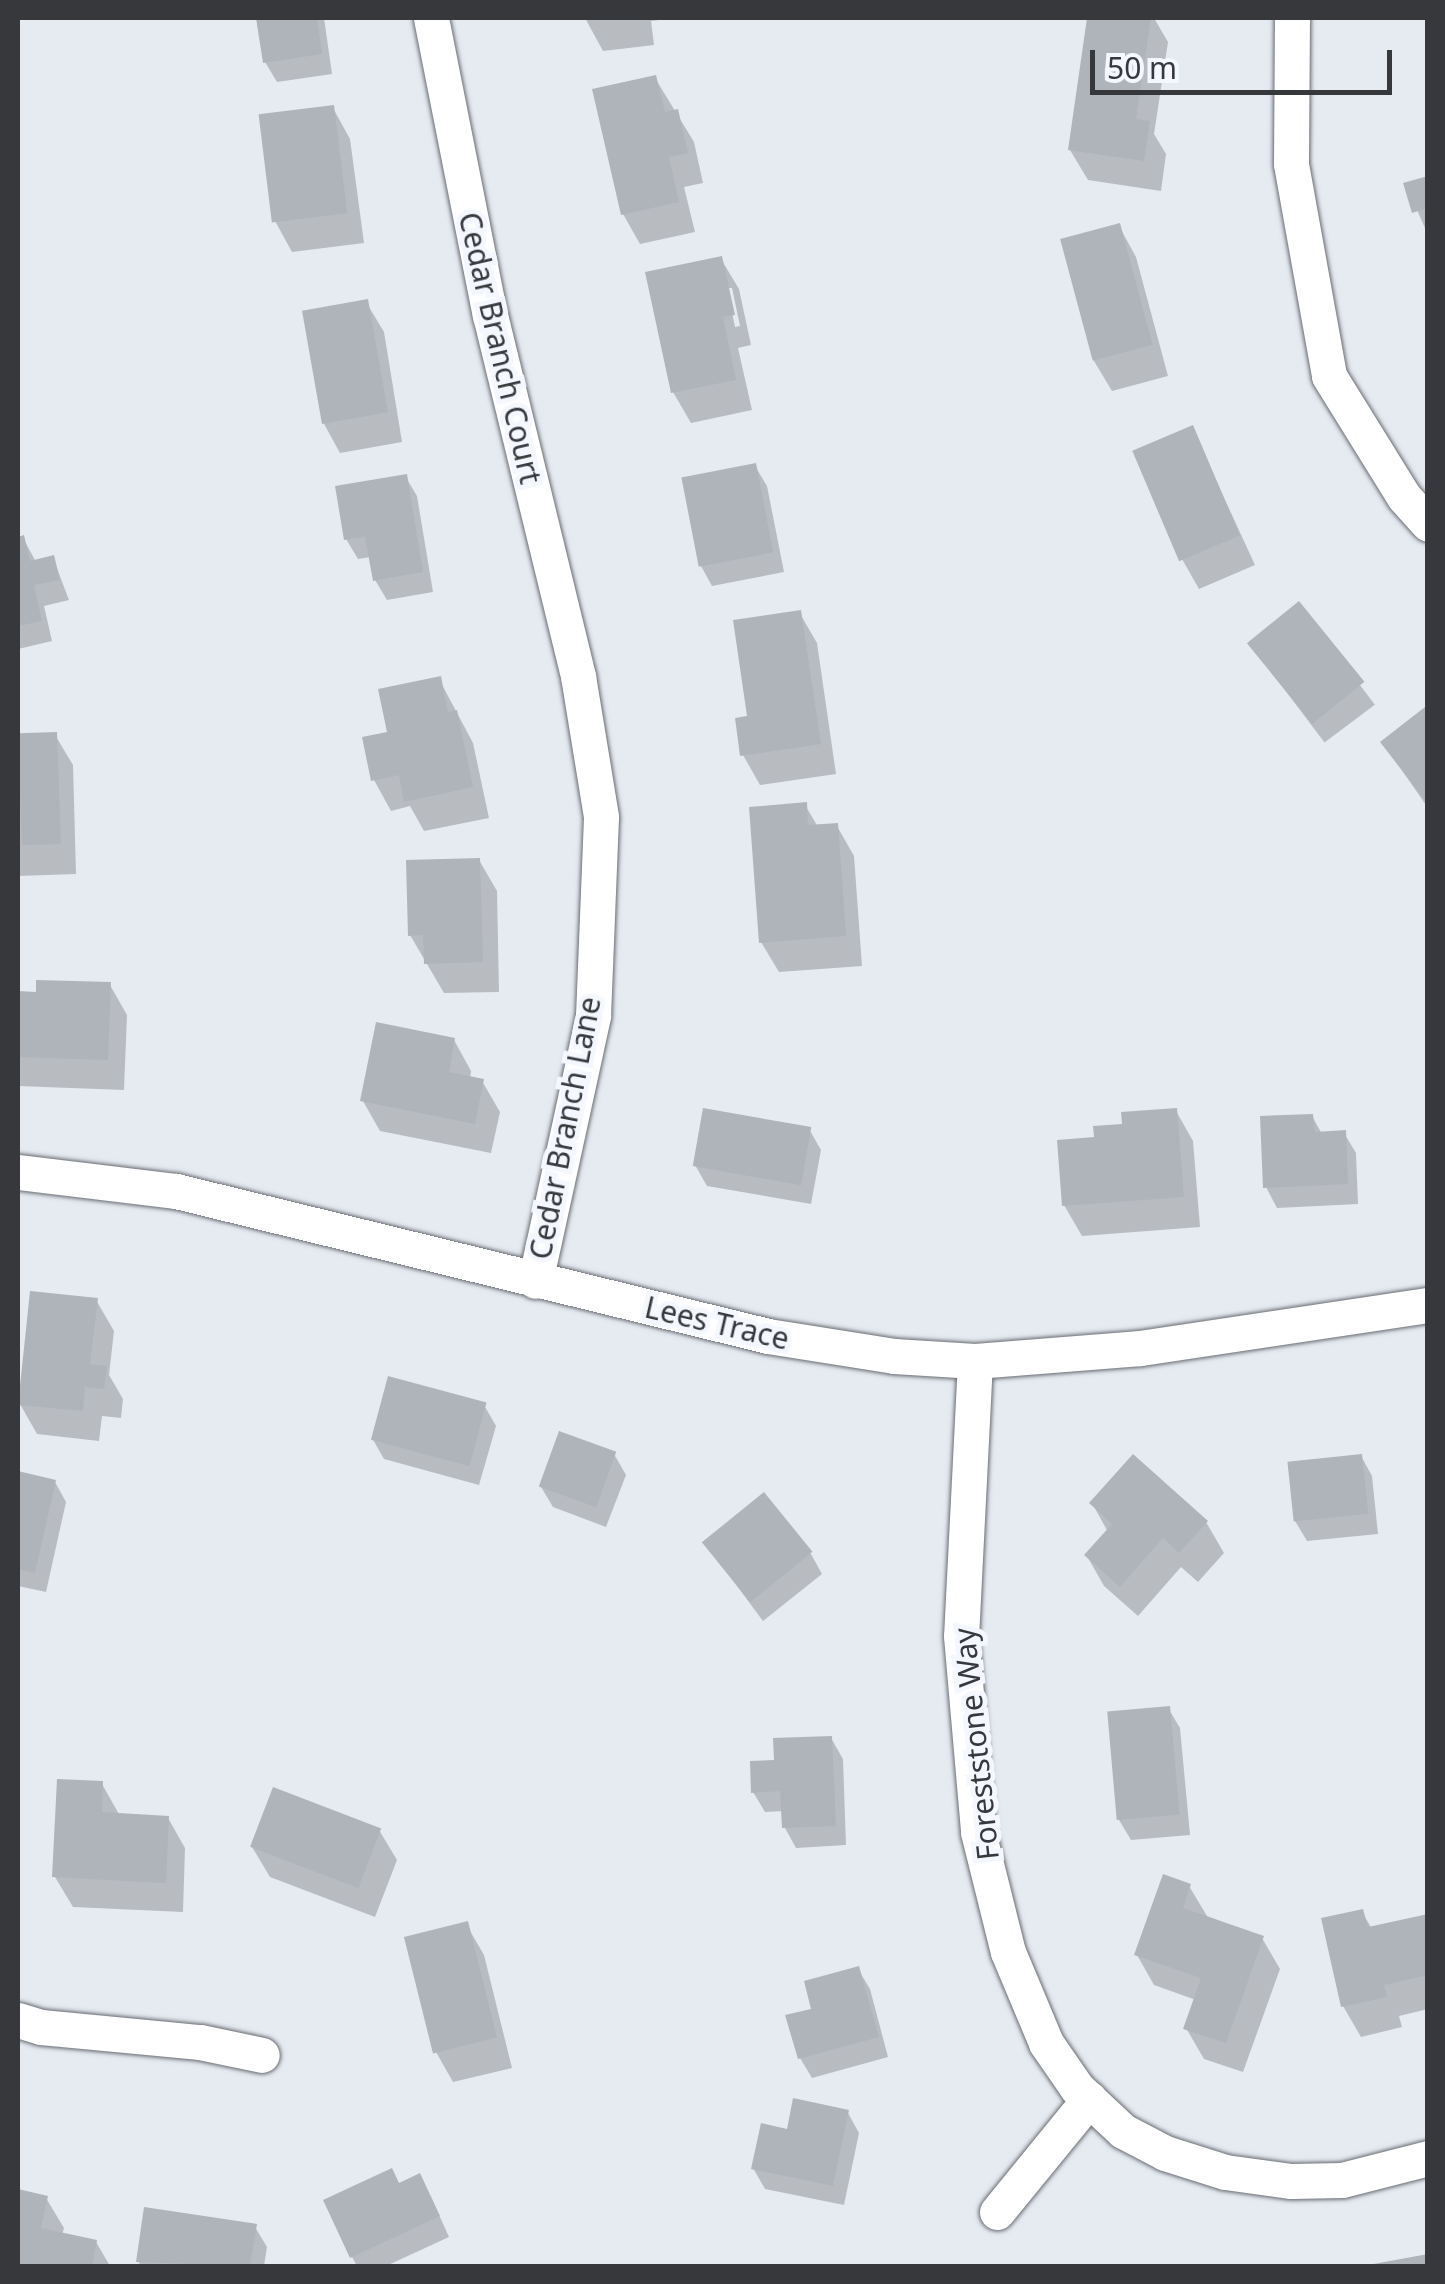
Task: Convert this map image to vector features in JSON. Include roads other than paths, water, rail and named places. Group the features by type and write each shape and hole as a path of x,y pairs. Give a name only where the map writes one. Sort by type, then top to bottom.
{"street":[{"name":"Cedar Branch Court","path":"431,18 490,315 578,676"},
{"path":"1292,18 1290,164 1328,376 1404,497 1428,524"},
{"name":"Cedar Branch Lane","path":"534,1281 593,1016 600,817 578,676"},
{"name":"Lees Trace","path":"18,1172 176,1191 534,1281 834,1348 975,1361 1140,1348 1428,1305"},
{"name":"Foreststone Way","path":"975,1361 962,1636 978,1832 1008,1952 1046,2043 1089,2099 1123,2131 1165,2153 1225,2172 1290,2181 1342,2180 1428,2158"},
{"path":"18,2020 41,2027 200,2042 262,2055"},
{"path":"997,2212 1089,2099"}]}
